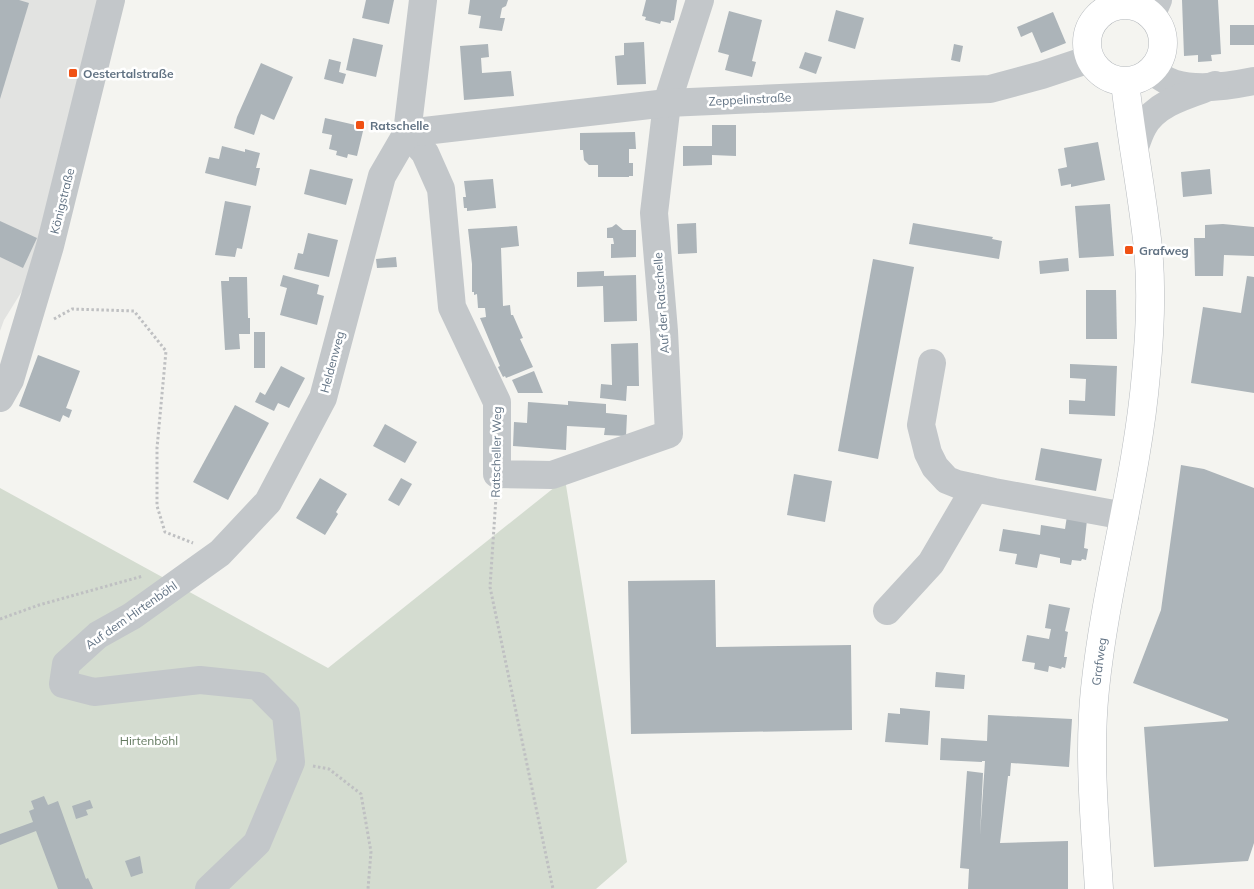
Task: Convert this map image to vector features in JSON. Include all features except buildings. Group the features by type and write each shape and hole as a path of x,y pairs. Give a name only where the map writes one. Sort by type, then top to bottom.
{"main road":[{"path":"1126,6 1142,9 1154,8 1163,36 1163,48 1160,60 1153,70 1135,81 1125,82 1114,80 1095,68 1086,47 1094,7 1126,6"},
{"name":"Grafweg","path":"1099,889 1092,735 1094,708 1107,601 1141,426 1147,373 1149,327 1150,287 1148,248 1125,82"}],"street":[{"name":"Königstraße","path":"0,398 10,380 50,246 111,0"},
{"name":"Auf der Ratschelle","path":"497,474 552,475 669,434 664,331 654,213 667,103 700,0"},
{"path":"407,133 424,3"},
{"name":"Zeppelinstraße","path":"407,133 667,103 990,89 1042,76 1090,59"},
{"path":"1153,70 1158,76 1187,87 1233,85 1254,81"},
{"path":"1134,149 1143,126 1155,113 1173,101 1215,86"},
{"name":"Ratscheller Weg","path":"407,133 425,153 440,189 452,307 497,402 497,474"},
{"name":"Heldenweg","path":"213,559 268,502 323,398 382,176 407,133"},
{"path":"932,363 921,425 928,453 935,467 947,480 975,488 1125,516"},
{"path":"887,612 931,563 975,488"},
{"name":"Auf dem Hirtenböhl","path":"209,889 257,843 290,762 286,714 258,686 200,680 94,692 63,684 66,664 98,636 132,616 213,559"}],"path":[{"path":"23,336 72,310 134,311 166,351 157,448 157,506 165,532 213,559"},
{"name":"Ratscheller Weg","path":"497,474 490,587 553,889"},
{"path":"0,619 39,605 144,576"},
{"path":"290,762 329,770 361,794 371,852 368,889"}],"shaded area":[{"path":"0,0 103,0 50,246 4,320 0,331"}],"green space":[{"name":"Hirtenböhl","path":"565,479 627,862 596,889 0,889 0,488 328,668"}],"place":[{"name":"Oestertalstraße","path":"73,73"},
{"name":"Ratschelle","path":"360,125"},
{"name":"Grafweg","path":"1129,250"}]}
